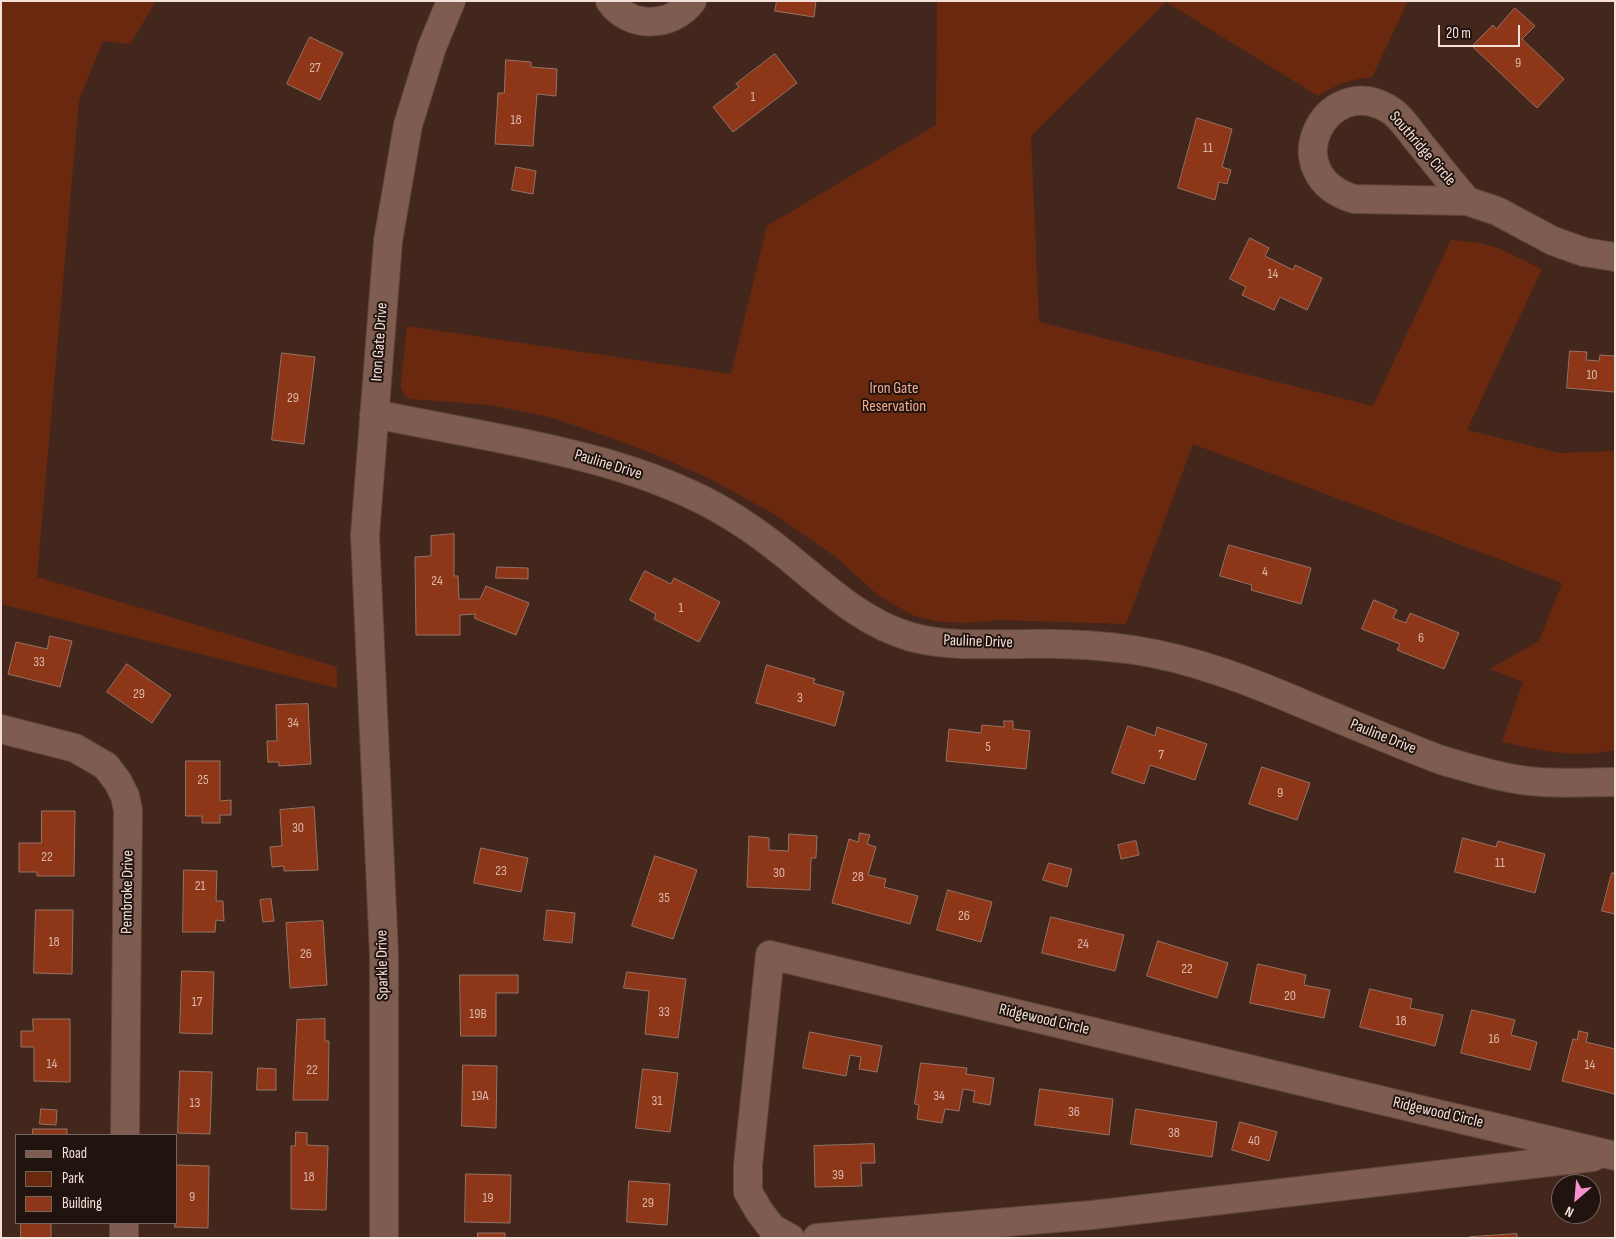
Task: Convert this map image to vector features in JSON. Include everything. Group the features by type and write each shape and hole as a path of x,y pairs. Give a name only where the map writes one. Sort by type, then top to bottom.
{"street":[{"name":"Iron Gate Drive","path":"372,692 365,535 388,242 408,125 432,47 452,1"},
{"path":"610,1 621,13 630,18 651,22 672,18 692,1"},
{"name":"Southridge Circle","path":"1467,201 1396,114 1377,104 1356,102 1340,106 1327,116 1316,134 1313,155 1315,166 1326,184 1344,196 1354,199 1467,201 1497,211 1553,241 1584,252 1615,257"},
{"name":"Pauline Drive","path":"374,414 558,450 599,460 680,489 716,507 752,529 846,604 888,629 912,637 976,644 1053,643 1132,650 1164,656 1226,674 1268,689 1410,748 1466,767 1515,779 1548,783 1615,782"},
{"name":"Sparkle Drive","path":"372,692 384,955 384,1238"},
{"name":"Pembroke Drive","path":"1,729 74,748 106,766 118,782 125,796 128,810 125,1134"},
{"name":"Ridgewood Circle","path":"790,1238 772,1228 748,1192 748,1165 770,955 1613,1155"},
{"name":"Ridgewood Circle","path":"817,1238 983,1231 1092,1215 1613,1155"},
{"path":"124,1224 124,1238"}],"green space":[{"path":"1,1 156,1 130,44 103,41 79,100 37,577 337,667 337,688 1,604"},
{"name":"Iron Gate Reservation","path":"937,1 1408,1 1372,77 1344,83 1318,96 1166,2 1031,136 1039,322 1373,406 1451,240 1478,243 1498,248 1542,269 1467,430 1559,453 1615,451 1615,750 1600,753 1572,754 1502,742 1523,682 1490,669 1539,641 1562,583 1193,444 1126,624 1000,620 962,623 935,621 912,615 878,595 837,558 774,514 708,478 654,454 550,417 490,405 410,399 405,395 401,388 401,382 407,326 731,374 767,226 936,125"}],"building":[{"path":"777,1 816,1 814,17 775,11"},
{"path":"1515,8 1535,26 1522,39 1564,79 1537,108 1472,46 1493,25 1496,29"},
{"path":"310,37 343,53 320,100 287,84"},
{"path":"775,54 797,83 733,132 713,107 739,87 736,84"},
{"path":"506,60 531,62 531,67 557,69 556,96 537,94 533,146 495,144 498,93 504,93"},
{"path":"1197,118 1232,129 1222,167 1231,170 1227,184 1219,182 1215,200 1178,188"},
{"path":"516,167 536,171 533,194 512,190"},
{"path":"1250,238 1269,248 1265,256 1293,270 1295,265 1322,278 1307,310 1280,297 1274,310 1242,295 1246,287 1230,279"},
{"path":"1570,351 1587,352 1586,360 1599,361 1600,355 1615,356 1615,392 1567,388"},
{"path":"282,353 315,357 304,444 272,440"},
{"path":"454,534 454,576 458,576 459,599 480,599 486,586 529,603 516,635 474,618 476,614 460,615 460,635 416,635 415,557 431,556 431,536"},
{"path":"1229,545 1311,568 1301,604 1251,590 1252,585 1220,576"},
{"path":"497,567 528,568 528,579 496,578"},
{"path":"645,571 671,584 674,578 720,602 699,642 654,619 656,614 630,600"},
{"path":"1374,600 1397,610 1393,618 1406,623 1410,613 1459,633 1444,669 1397,650 1400,644 1362,629"},
{"path":"50,636 72,641 60,687 8,674 16,642 47,649"},
{"path":"127,664 171,695 152,723 107,692"},
{"path":"767,665 815,679 813,683 844,692 835,726 756,703"},
{"path":"308,704 311,764 279,766 279,762 268,762 267,741 277,741 276,705"},
{"path":"1004,721 1013,721 1013,729 1030,731 1026,769 946,761 949,729 981,733 982,725 1004,727"},
{"path":"1128,726 1155,736 1157,727 1207,744 1195,780 1150,765 1144,784 1112,773"},
{"path":"186,761 220,761 220,801 231,800 231,815 220,815 220,823 202,823 202,816 186,816"},
{"path":"1262,767 1310,783 1297,820 1249,804"},
{"path":"314,807 318,870 284,871 284,866 272,867 270,847 282,846 280,810"},
{"path":"42,811 75,811 74,876 37,876 37,872 19,872 19,843 41,843"},
{"path":"860,833 870,835 867,844 876,847 868,875 886,879 884,887 918,896 910,924 832,903 849,839 858,842"},
{"path":"789,834 817,836 816,858 811,858 810,890 747,887 749,836 769,838 769,850 788,851"},
{"path":"1463,838 1496,847 1498,841 1545,854 1535,893 1455,872"},
{"path":"1136,841 1139,855 1121,859 1118,845"},
{"path":"481,848 528,858 521,892 474,883"},
{"path":"655,856 697,870 673,939 632,926"},
{"path":"1049,863 1072,869 1067,887 1043,880"},
{"path":"184,870 217,871 216,901 223,901 224,921 216,920 215,932 183,932"},
{"path":"1612,873 1615,873 1615,914 1602,911"},
{"path":"948,890 992,902 981,942 937,930"},
{"path":"271,899 274,921 263,922 260,900"},
{"path":"36,910 73,910 72,974 34,973"},
{"path":"547,910 575,913 572,943 544,940"},
{"path":"1051,917 1124,935 1115,971 1042,953"},
{"path":"323,921 327,985 290,988 286,923"},
{"path":"1158,941 1228,963 1217,998 1147,976"},
{"path":"1258,964 1306,975 1304,985 1330,990 1324,1018 1250,1003"},
{"path":"182,971 214,972 212,1034 180,1033"},
{"path":"627,972 686,979 678,1038 645,1034 649,991 624,988"},
{"path":"460,975 518,975 518,993 496,993 496,1036 461,1036"},
{"path":"1370,989 1412,999 1410,1008 1443,1015 1435,1046 1360,1027"},
{"path":"1472,1010 1515,1020 1511,1035 1537,1042 1530,1070 1461,1053"},
{"path":"33,1019 70,1019 70,1082 34,1081 34,1047 21,1047 21,1031 33,1031"},
{"path":"325,1019 325,1041 329,1041 328,1100 293,1100 297,1020"},
{"path":"1579,1031 1588,1033 1586,1042 1615,1049 1615,1094 1562,1081 1573,1039 1577,1040"},
{"path":"810,1032 882,1046 877,1072 859,1069 861,1057 850,1055 846,1076 803,1068"},
{"path":"921,1063 967,1068 966,1074 994,1078 990,1105 973,1102 975,1091 963,1089 959,1111 945,1109 942,1123 917,1119 919,1105 915,1104"},
{"path":"463,1065 497,1066 496,1128 462,1126"},
{"path":"258,1068 276,1069 276,1090 257,1090"},
{"path":"643,1069 678,1073 670,1132 636,1128"},
{"path":"180,1071 212,1072 210,1134 178,1133"},
{"path":"1040,1089 1113,1099 1109,1135 1035,1125"},
{"path":"41,1109 57,1110 56,1125 40,1124"},
{"path":"1136,1109 1217,1122 1212,1157 1131,1144"},
{"path":"1240,1122 1277,1132 1269,1161 1232,1150"},
{"path":"33,1129 67,1129 67,1134 33,1134"},
{"path":"296,1132 307,1133 307,1145 328,1146 326,1210 291,1209 291,1146 295,1146"},
{"path":"874,1144 875,1163 861,1163 862,1186 815,1187 814,1146"},
{"path":"178,1165 209,1166 208,1228 175,1227 175,1224 178,1224"},
{"path":"466,1174 511,1175 510,1223 465,1222"},
{"path":"629,1181 670,1184 667,1225 627,1222"},
{"path":"21,1224 51,1224 51,1238 21,1238"},
{"path":"478,1233 505,1233 505,1238 478,1238"},
{"path":"1517,1234 1517,1238 1470,1237"}]}
